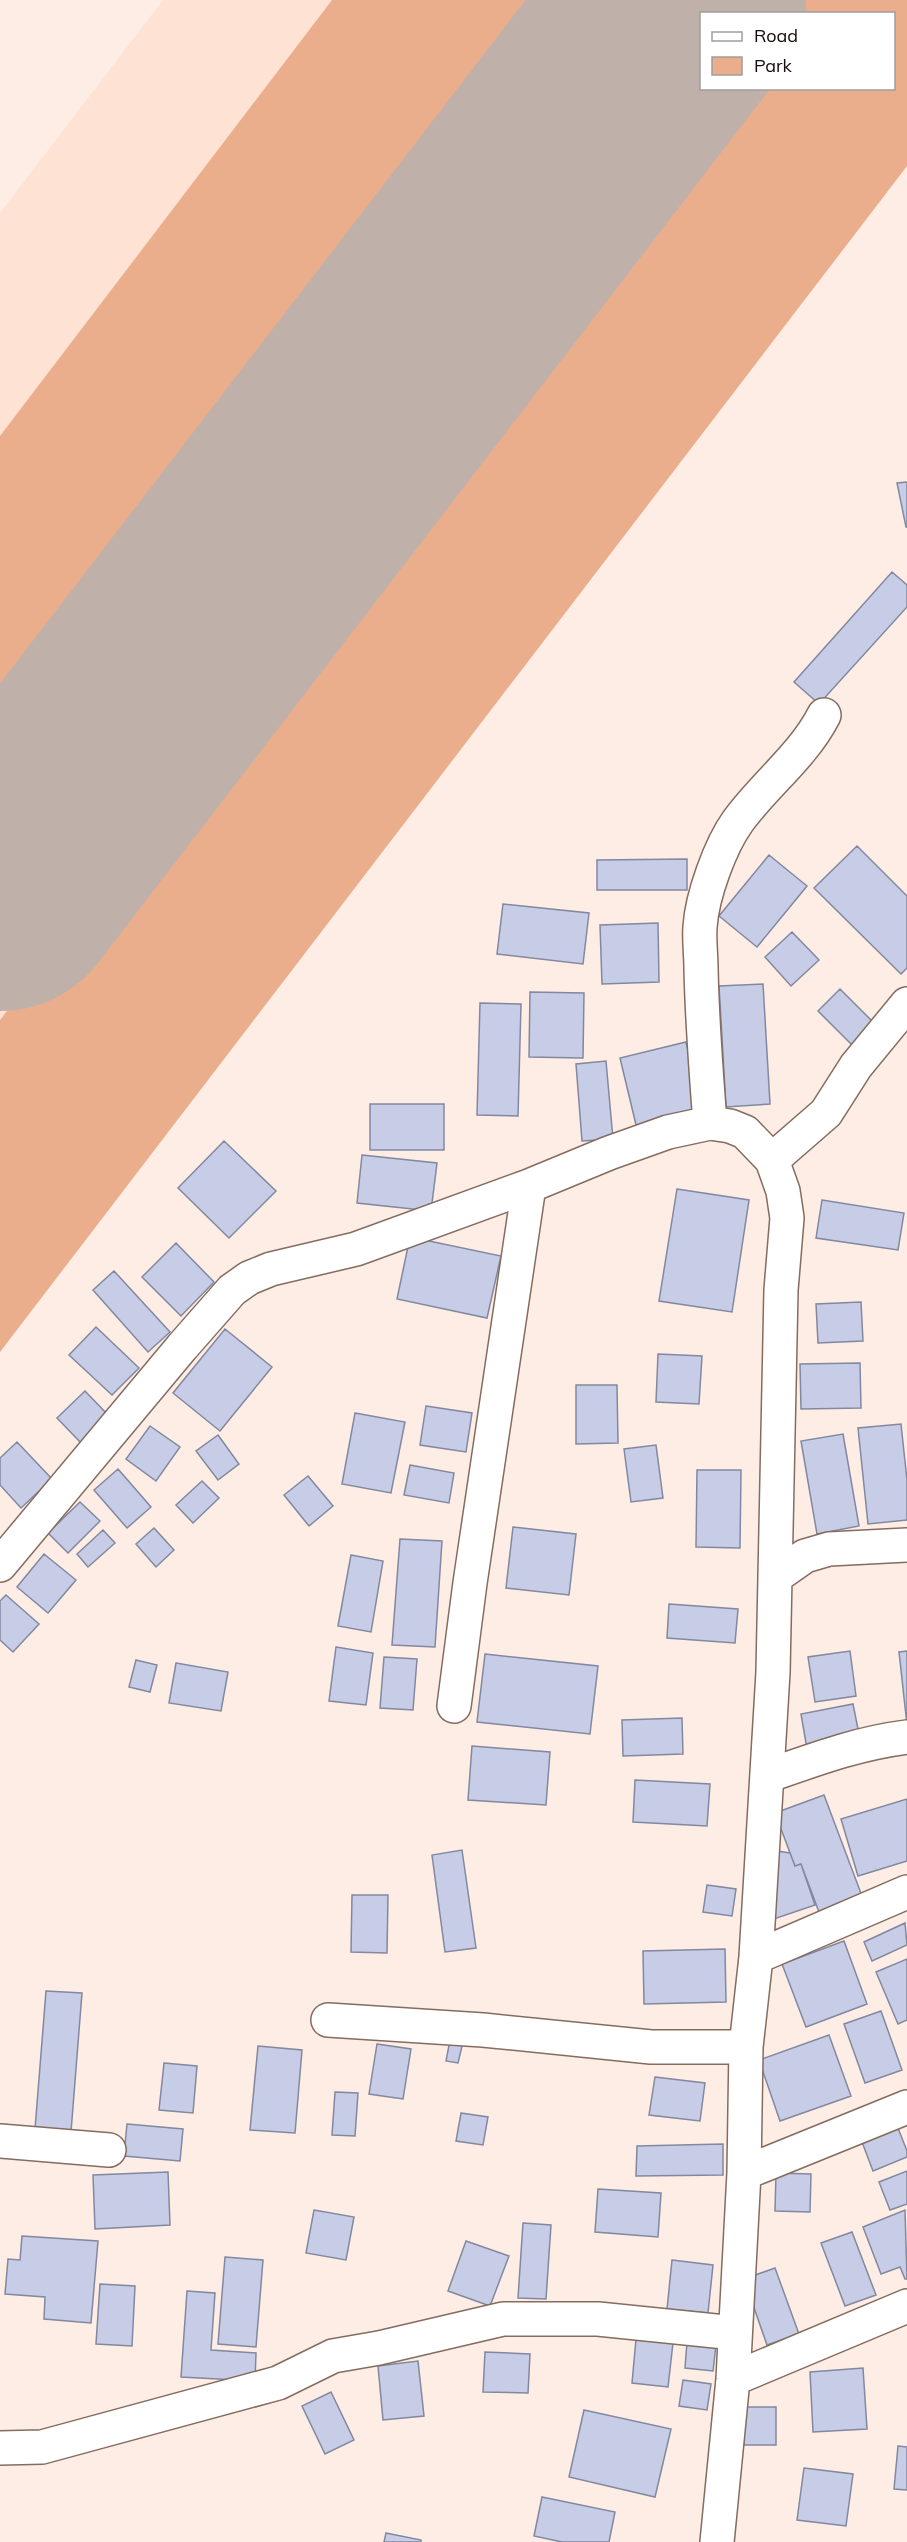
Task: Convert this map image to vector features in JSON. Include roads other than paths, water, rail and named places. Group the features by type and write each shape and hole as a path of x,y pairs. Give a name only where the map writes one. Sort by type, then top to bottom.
{"street":[{"path":"710,1123 701,1001 699,927 704,904 723,847 738,821 783,771 816,729 824,715"},
{"path":"772,1160 826,1113 856,1066 907,1004"},
{"path":"0,1565 182,1347 232,1290 249,1278 271,1269 356,1249 668,1132 710,1123 745,1132 772,1160 783,1191 787,1218 781,1290 773,1672 756,1957 746,2047 744,2173 735,2333 717,2542"},
{"path":"454,1706 529,1186"},
{"path":"775,1577 805,1556 829,1549 907,1545"},
{"path":"767,1776 830,1754 883,1740 907,1737"},
{"path":"756,1957 907,1892"},
{"path":"328,2020 483,2030 651,2047 746,2047"},
{"path":"744,2173 907,2107"},
{"path":"0,2142 109,2150"},
{"path":"732,2379 907,2306"},
{"path":"0,2448 42,2447 278,2383 333,2356 379,2348 503,2319 557,2317 598,2319 735,2333"}]}
